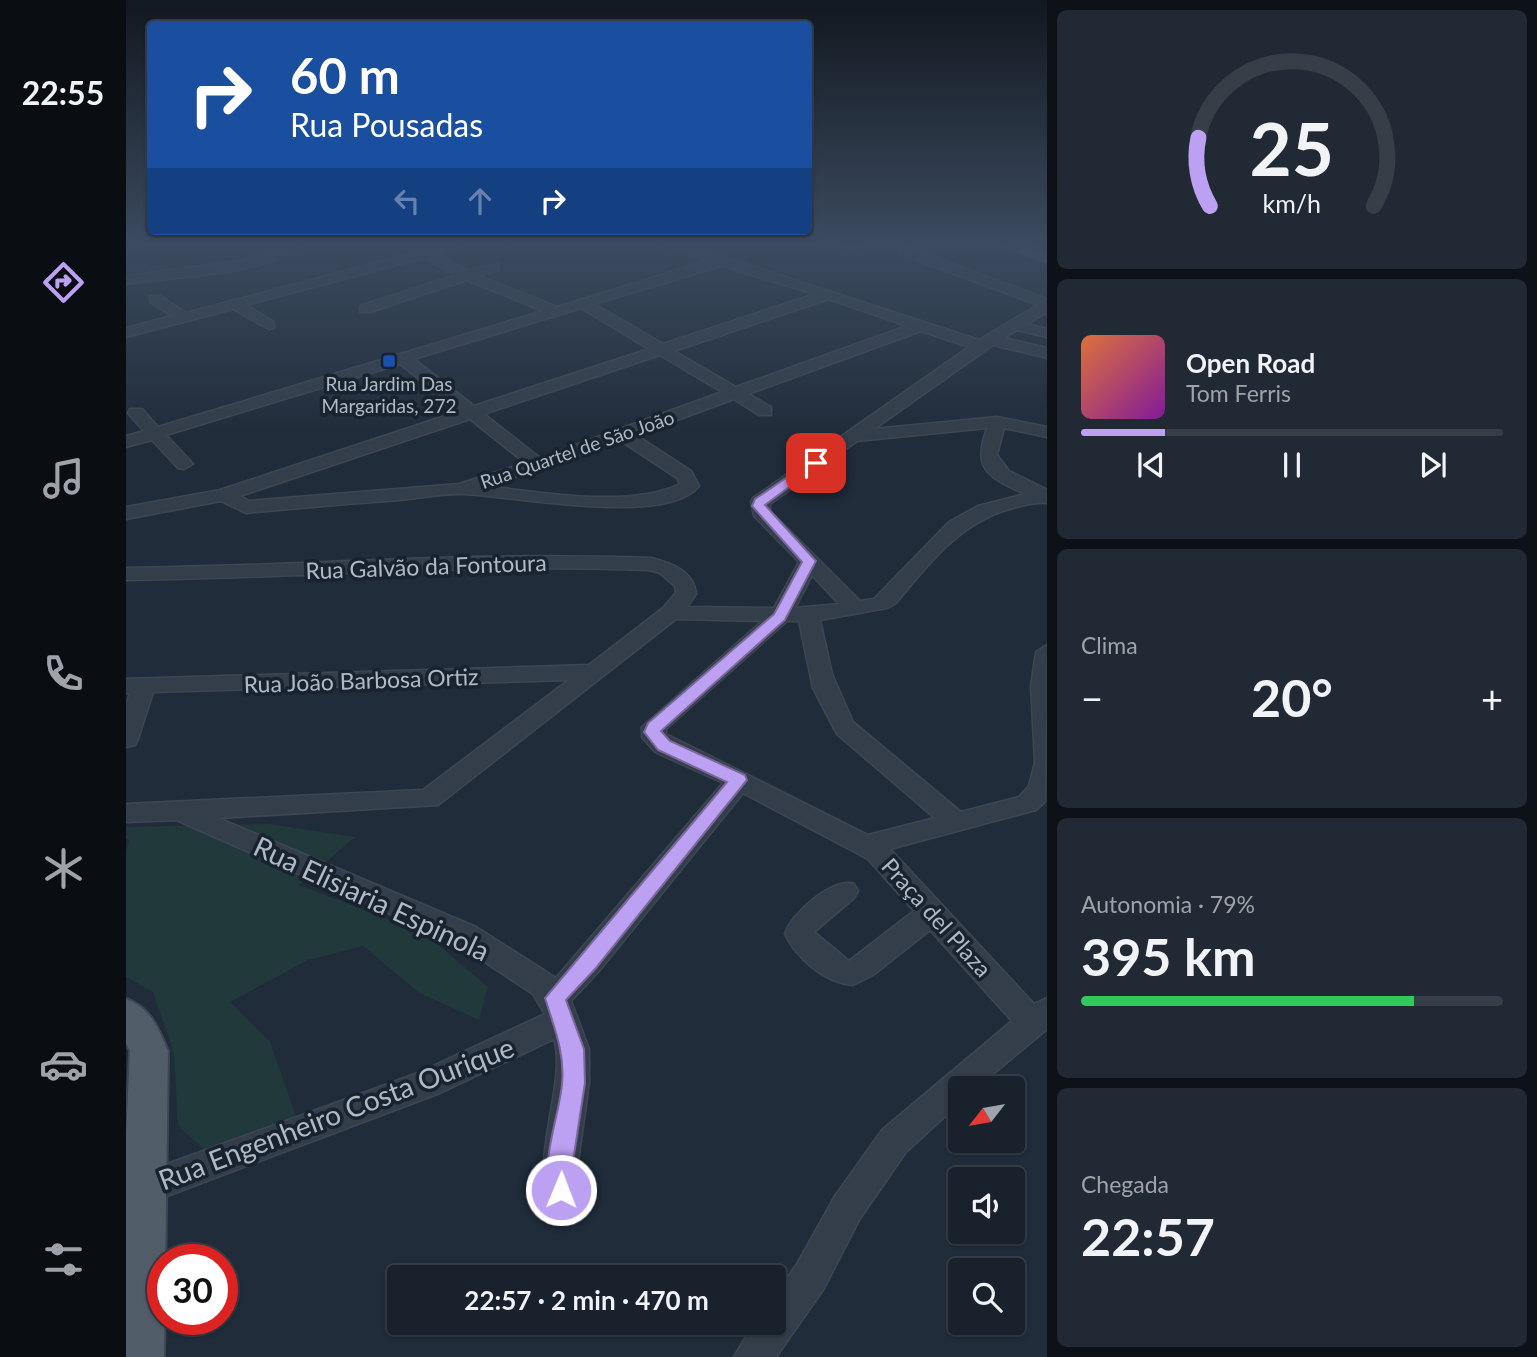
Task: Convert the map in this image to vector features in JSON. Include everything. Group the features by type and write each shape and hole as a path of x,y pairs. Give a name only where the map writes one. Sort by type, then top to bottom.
{"main road":[{"path":"126,1015 138,1027 149,1051 140,1357"}],"street":[{"path":"171,309 185,318"},
{"path":"126,333 219,309"},
{"path":"243,309 269,325"},
{"path":"551,309 558,312"},
{"path":"126,442 567,309"},
{"path":"593,309 765,411"},
{"path":"126,513 224,495 783,309"},
{"path":"873,309 920,326 999,335 1047,333"},
{"path":"856,609 761,512 760,502 999,335 1040,309"},
{"name":"Rua Quartel de São João","path":"224,495 237,505 246,507 461,489 623,435 920,326"},
{"path":"999,335 1047,353"},
{"path":"403,358 538,465"},
{"path":"136,413 184,464"},
{"path":"854,436 998,422 1047,432"},
{"path":"998,422 988,456 989,463 1010,480 1046,496"},
{"path":"461,489 574,500 621,500 664,496 690,486 685,475 623,435"},
{"path":"126,813 180,813 429,800 671,613 809,615 856,609 889,599 935,545 972,516 987,509 1046,496"},
{"path":"780,616 809,561"},
{"name":"Rua Galvão da Fontoura","path":"126,574 234,573 473,562 642,564 667,569 685,584 683,601 671,613"},
{"path":"809,615 822,684 832,710 845,728 958,824"},
{"name":"Praça del Plaza","path":"780,616 654,727 654,737 664,746 868,845 888,860 934,911 1039,1016"},
{"path":"868,845 958,824 1027,804 1037,796 1044,783 1047,762 1042,686 1047,652"},
{"name":"Rua João Barbosa Ortiz","path":"135,686 597,672"},
{"path":"126,739 135,686"},
{"name":"Rua Engenheiro Costa Ourique","path":"146,1188 429,1083 528,1038 559,1008 589,962 738,780"},
{"name":"Rua Elisiaria Espinola","path":"180,813 466,935 544,985 559,1008"},
{"name":"Praça del Plaza","path":"844,891 801,927 799,934 804,944 842,972 852,973 863,967 934,911"},
{"path":"559,1008 573,1049 573,1083 560,1168 561,1190 569,1202"},
{"path":"752,1357 810,1277 848,1208 894,1141 923,1112 1039,1016"}],"green space":[{"path":"269,824 355,837 299,885 424,933 488,987 479,1020 418,992 363,946 308,960 230,1002 270,1042 298,1122 207,1152 178,1126 174,1053 153,992 126,977 126,851 130,840 126,839 126,827"}],"place":[{"name":"Rua Jardim Das Margaridas, 272","path":"389,361"}],"route":[{"path":"561,1190 560,1168 573,1083 573,1049 555,998 589,962 738,780 664,746 652,732 654,727 780,616 809,561 758,506 816,463"}]}
